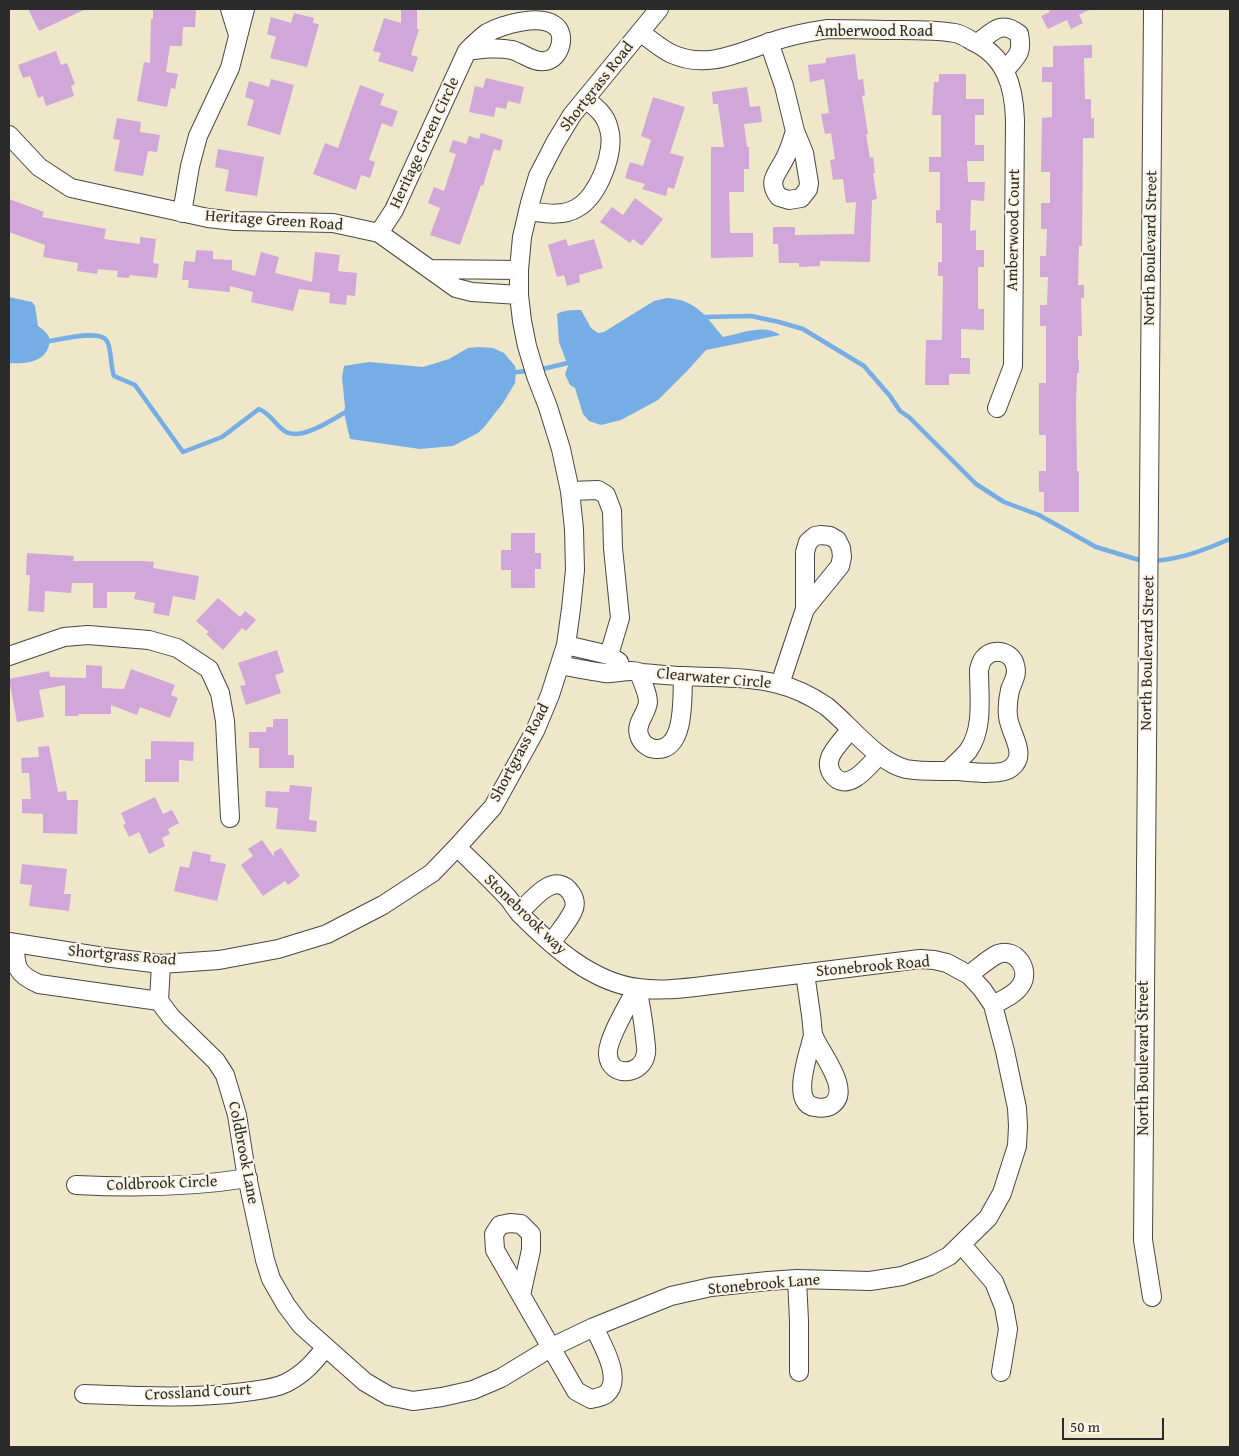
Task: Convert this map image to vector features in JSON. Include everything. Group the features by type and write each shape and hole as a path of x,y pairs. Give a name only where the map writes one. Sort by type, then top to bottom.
{"street":[{"path":"230,9 238,36"},
{"path":"182,213 190,166 198,136 230,68 245,9"},
{"name":"Shortgrass Road","path":"12,943 161,964 219,960 278,950 327,934 383,905 432,873 458,847 492,807 535,731 550,695 566,644 575,570 574,529 570,491 561,448 527,346 522,321 518,295 518,270 522,237 538,176 554,143 572,115 659,9"},
{"name":"North Boulevard Street","path":"1152,1297 1143,1240 1154,9"},
{"name":"Heritage Green Circle","path":"379,232 394,210 467,51 486,34 514,22 547,22 559,30 561,37 556,56 545,61 536,60 514,51 492,48 467,51"},
{"path":"978,43 995,29 1003,27 1011,28 1019,34 1020,51 1005,70"},
{"name":"Amberwood Road","path":"640,32 669,53 692,60 705,61 719,60 769,42 812,31 842,29 934,31 957,34 978,43 993,55"},
{"path":"769,42 784,86 795,131"},
{"name":"Amberwood Court","path":"993,55 1005,70 1011,85 1015,120 1013,366 997,408"},
{"path":"528,211 553,214 579,208 590,196 601,178 608,158 611,141 610,129 604,115 585,99"},
{"name":"Heritage Green Road","path":"9,135 39,168 70,188 208,218 234,221 333,223 379,232 456,288 472,292 518,295"},
{"path":"430,269 518,270"},
{"path":"570,491 598,490 606,495 612,511 613,548 620,618 609,655"},
{"path":"780,684 805,609"},
{"path":"9,656 64,637 88,636 149,640 177,648 209,669 220,692 225,721 230,818"},
{"name":"Clearwater Circle","path":"566,644 609,655 635,672"},
{"name":"Clearwater Circle","path":"560,665 607,673 635,672 742,678 780,684 806,694 826,707 879,755 892,763 905,768 948,771 1004,772 1017,761 1019,754 1010,728 1008,710 1011,688 1016,676 1016,666 1012,657 1000,652 991,652 984,657 979,670 978,732 967,752 948,771"},
{"path":"635,672 648,702 638,728 639,736 647,746 653,749 667,747 678,734 683,676"},
{"path":"851,729 830,757 830,771 834,776 846,781 854,779 879,755"},
{"name":"Stonebrook way","path":"458,847 519,913 551,943 589,971 615,983 637,988 664,990 805,973"},
{"path":"519,913 546,887 557,884 569,890 575,902 574,910 551,943"},
{"path":"12,943 20,973 39,984 159,1001 161,964"},
{"path":"969,975 998,954 1014,955 1023,965 1025,972 1021,986 993,1005"},
{"name":"Stonebrook Road","path":"805,973 920,959 934,960 947,963 969,975 993,1005 1017,1108 1017,1146 1002,1193 988,1218 962,1245"},
{"path":"805,973 814,1035"},
{"name":"Coldbrook Lane","path":"159,1001 171,1017 216,1061 225,1074 237,1114 248,1178 265,1260 271,1279 286,1305 301,1325 326,1347"},
{"name":"Coldbrook Circle","path":"76,1185 109,1187 204,1184 248,1178"},
{"path":"962,1245 994,1282 1004,1307 1008,1329 1001,1372"},
{"name":"Stonebrook Lane","path":"326,1347 365,1382 389,1396 413,1401 442,1397 472,1390 501,1378 552,1347 594,1327 671,1296 711,1287 797,1279 870,1281 902,1276 930,1266 948,1256 962,1245"},
{"path":"797,1279 799,1372"},
{"path":"521,1295 576,1391 591,1399 605,1394 612,1386 612,1366 594,1327"},
{"name":"Crossland Court","path":"84,1394 133,1396 216,1395 263,1390 286,1383 308,1369 326,1347"}],"water":[{"path":"9,297 32,302 35,306 38,326 46,333 50,341 47,351 39,359 21,363 9,363"},
{"path":"667,298 686,302 700,310 723,337 759,330 767,330 780,335 706,350 658,400 621,420 601,425 589,421 583,414 575,388 570,385 565,374 568,366 559,342 557,314 565,311 581,310 591,328 598,333 604,332 654,301"},
{"path":"468,348 493,348 504,353 515,366 516,372 515,383 503,403 478,433 453,446 420,449 350,439 344,413 342,377 344,366 369,362 423,367 449,359"}],"building":[{"path":"28,9 86,9 39,31"},
{"path":"153,9 196,10 195,27 183,27 182,46 170,46 166,72 178,74 175,89 171,88 167,107 137,101 144,62 150,63"},
{"path":"401,9 417,9 417,29 419,29 411,55 418,57 413,72 378,61 381,53 373,51 384,18 401,23"},
{"path":"1048,9 1091,9 1079,15 1083,23 1071,29 1067,20 1048,29 1041,16 1050,12"},
{"path":"294,13 314,18 313,23 319,24 307,67 270,58 276,37 267,34 271,17 291,23"},
{"path":"1092,45 1092,58 1084,58 1085,99 1091,99 1091,118 1094,118 1094,138 1083,138 1082,246 1079,246 1078,285 1084,285 1084,298 1081,298 1082,336 1078,336 1079,373 1077,373 1076,405 1079,512 1044,512 1044,492 1039,492 1039,471 1046,471 1046,435 1039,435 1039,383 1046,383 1046,326 1040,326 1040,305 1047,305 1048,277 1040,277 1040,256 1046,256 1047,229 1041,229 1041,203 1050,203 1050,172 1041,172 1042,118 1052,117 1052,82 1042,82 1042,67 1053,67 1053,46"},
{"path":"56,51 61,65 67,63 75,84 71,86 74,96 46,106 43,96 38,98 30,76 23,78 18,65"},
{"path":"855,54 858,80 863,79 865,95 862,96 868,134 866,134 870,158 873,157 875,173 873,173 877,199 872,200 870,262 820,261 820,266 799,267 799,263 779,263 778,244 773,244 773,227 795,227 795,235 854,234 856,202 846,203 843,179 833,180 830,160 835,159 831,133 825,134 821,114 829,113 824,79 810,82 808,65 826,63 826,58"},
{"path":"939,74 966,74 966,99 984,99 984,115 975,115 975,145 984,145 984,161 967,161 968,182 985,182 984,201 971,200 970,231 976,230 976,250 984,250 984,267 978,267 978,309 984,309 984,330 961,329 961,358 970,358 970,374 949,374 949,385 925,385 926,340 942,340 943,276 938,276 938,262 942,262 942,223 936,223 936,210 940,210 940,172 929,172 929,157 941,157 941,115 932,115 934,82 939,82"},
{"path":"486,78 524,87 520,104 508,101 506,109 496,107 494,117 469,112 475,86 483,88"},
{"path":"271,79 294,85 280,135 247,125 254,100 245,97 249,81 269,87"},
{"path":"360,85 384,94 380,105 398,111 392,127 382,123 369,160 375,162 370,178 361,175 356,190 313,174 325,143 338,148"},
{"path":"747,87 750,107 760,106 762,122 744,124 747,147 749,147 749,169 744,169 744,192 729,192 730,233 753,233 753,257 711,258 711,147 724,147 718,104 713,104 712,92"},
{"path":"653,97 685,107 670,153 684,157 674,189 668,187 666,196 642,189 645,184 625,178 630,162 643,166 651,140 641,136"},
{"path":"117,118 141,122 140,132 160,135 157,152 148,151 143,176 114,171 120,140 113,139"},
{"path":"481,133 503,140 500,151 494,149 483,186 481,185 460,245 430,235 440,208 428,203 434,187 444,191 456,154 449,152 453,140 466,144 469,136 479,139"},
{"path":"218,149 264,157 257,196 225,191 229,170 215,167"},
{"path":"635,198 663,219 642,246 633,239 630,243 600,222 612,207 623,215"},
{"path":"9,199 44,212 42,217 106,229 104,239 140,244 140,237 156,239 153,263 159,264 157,278 130,275 129,278 117,277 118,271 98,269 97,274 77,271 78,263 43,257 45,245 9,232"},
{"path":"566,239 568,246 594,239 603,268 579,275 580,282 567,286 564,275 557,277 548,245"},
{"path":"196,250 213,251 213,259 232,260 232,270 255,276 261,252 279,257 275,273 312,282 315,252 340,255 338,271 357,273 355,296 347,295 346,305 329,303 330,293 299,289 293,311 251,302 253,292 230,286 230,292 188,288 189,280 182,280 184,261 195,262"},
{"path":"511,533 535,533 535,553 541,553 541,569 535,569 535,588 511,588 511,570 501,570 501,550 511,550"},
{"path":"27,553 74,556 73,561 154,562 153,568 199,576 195,600 173,596 169,616 153,613 155,603 134,599 136,592 107,592 107,608 93,608 93,583 72,583 71,593 45,591 44,612 28,611 30,575 26,575"},
{"path":"218,598 240,617 245,611 256,620 246,631 242,628 223,650 206,634 209,632 196,621"},
{"path":"277,650 284,672 275,675 281,693 246,705 240,686 246,685 238,663"},
{"path":"86,665 102,666 102,688 124,689 131,669 175,685 171,695 178,698 170,718 140,707 137,715 111,705 111,714 65,716 65,685 39,690 44,717 17,722 9,679 49,671 50,677 86,678"},
{"path":"273,719 288,719 288,755 294,755 294,768 259,768 259,748 249,748 249,732 266,732 266,727 273,727"},
{"path":"151,741 194,742 193,761 179,760 179,782 145,782 145,759 151,759"},
{"path":"49,746 58,792 66,791 67,800 78,800 77,834 43,833 43,814 22,813 22,799 31,799 29,773 22,773 21,758 39,757 38,747"},
{"path":"290,785 312,787 309,820 317,821 316,832 276,829 278,808 265,807 266,791 289,792"},
{"path":"155,797 163,814 172,810 179,823 168,829 170,834 162,838 165,846 149,854 139,832 129,837 123,825 126,824 121,813"},
{"path":"262,840 274,857 274,852 281,848 300,876 288,885 285,881 263,896 241,865 253,856 248,849"},
{"path":"193,851 211,855 210,861 226,864 217,901 174,891 180,866 189,868"},
{"path":"22,864 67,869 64,894 71,894 69,911 29,906 32,885 20,884"}],"waterway":[{"path":"702,318 751,316 803,329 864,366 890,396 900,411 909,417 976,484 1004,502 1039,515 1096,547 1145,561"},
{"path":"50,341 89,335 103,337 109,345 114,376 135,385 183,452 222,437 259,409 286,432 293,434 308,432 344,413"},
{"path":"538,370 572,362"},
{"path":"516,372 530,371"},
{"path":"1153,561 1183,556 1230,539"}]}
